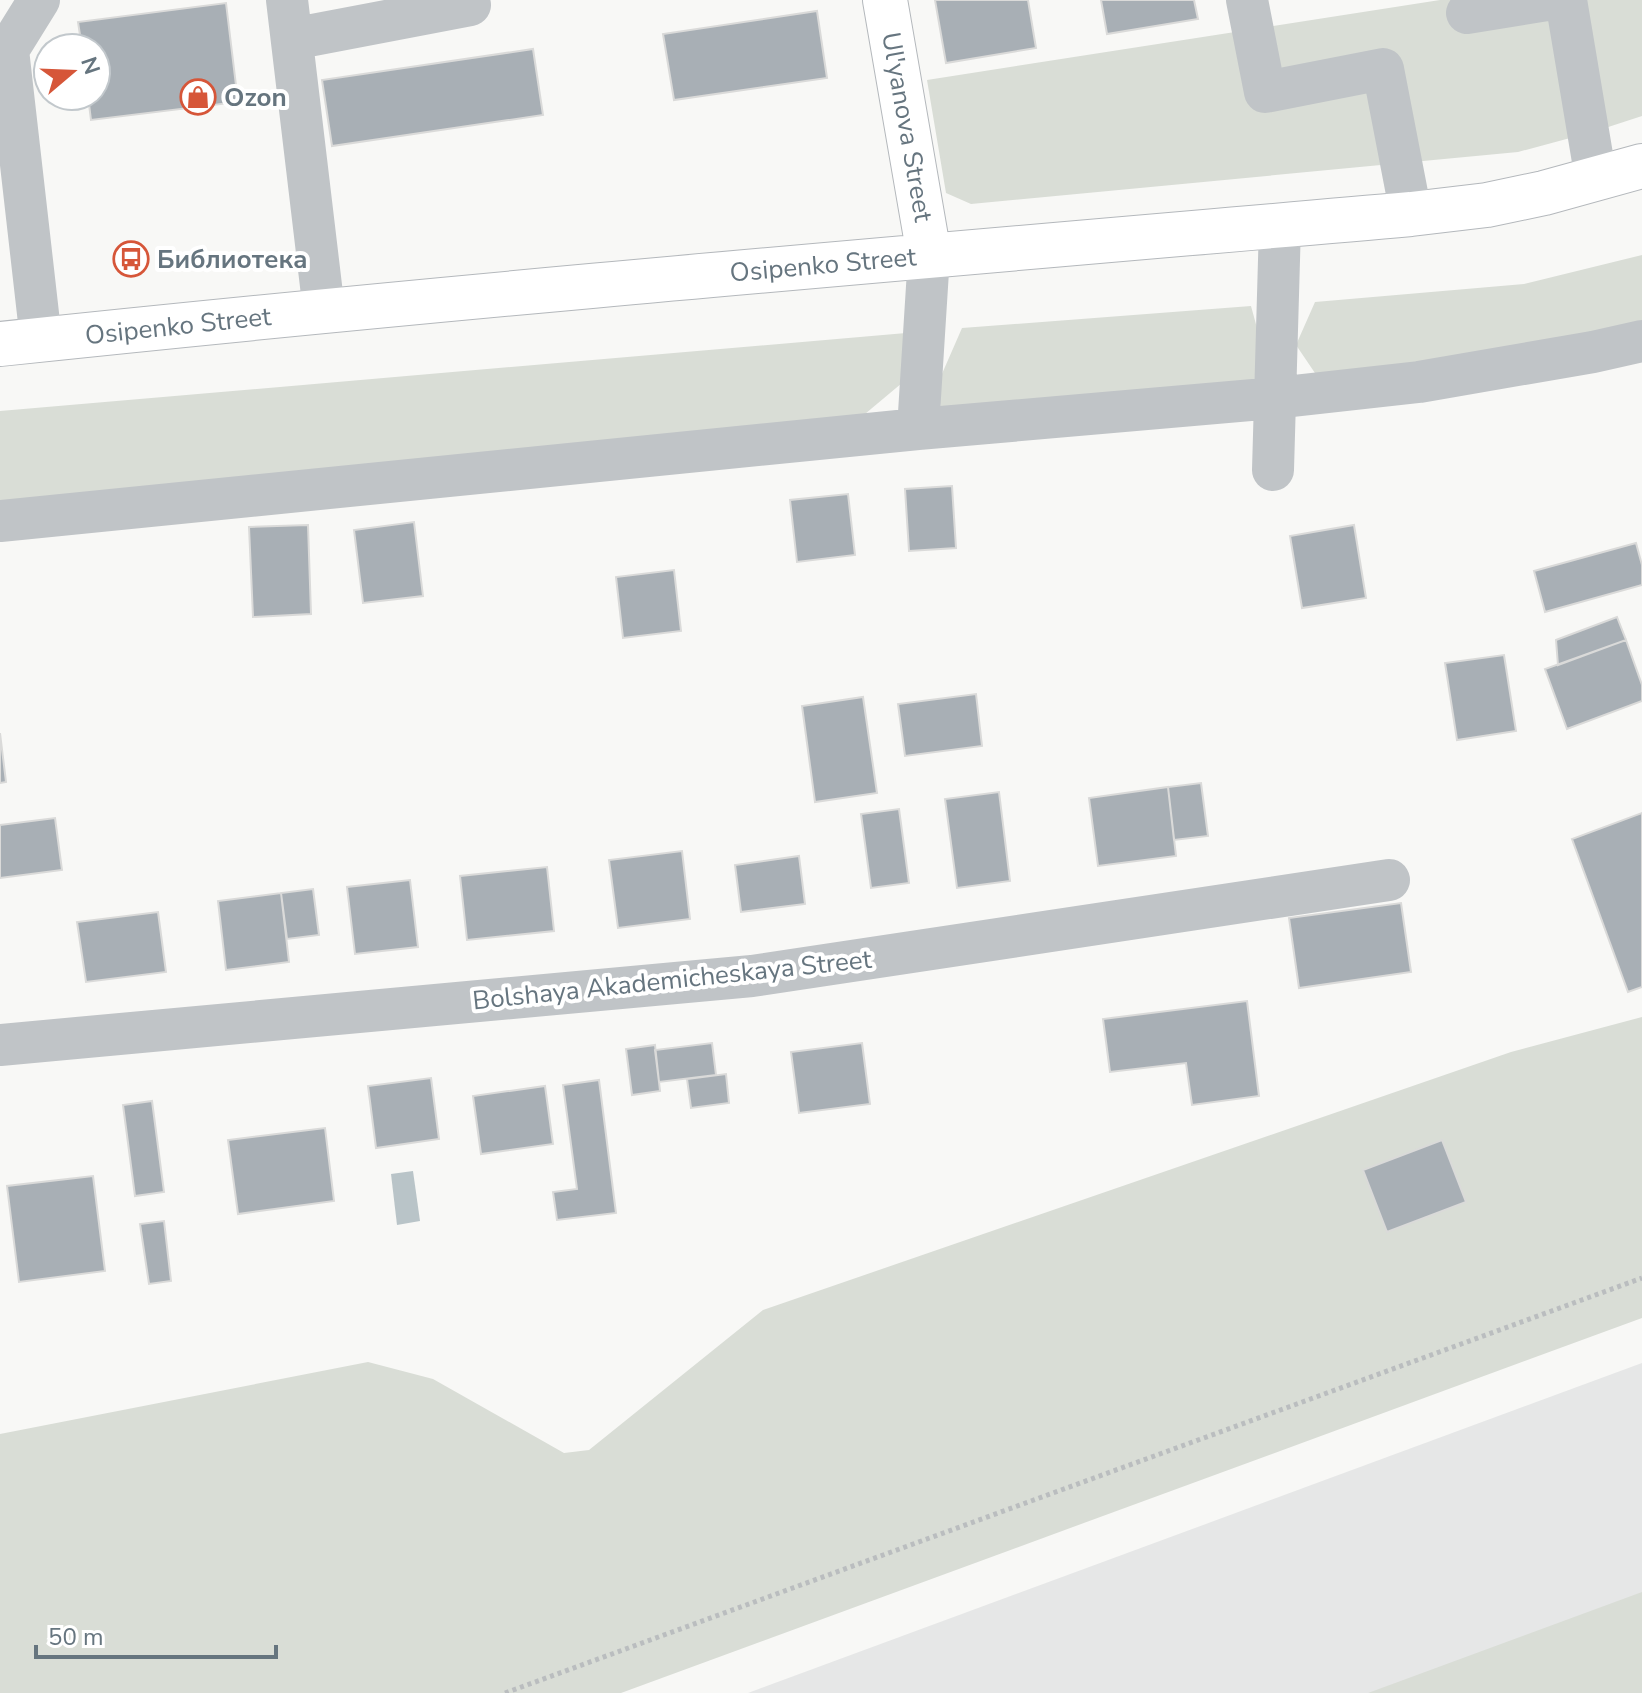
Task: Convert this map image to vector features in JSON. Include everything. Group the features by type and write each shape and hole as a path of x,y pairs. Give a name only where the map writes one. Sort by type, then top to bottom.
{"main road":[{"name":"Ul'yanova Street","path":"885,0 929,255"},
{"name":"Osipenko Street","path":"20,342 929,255 1411,214 1487,205 1642,166"}],"street":[{"path":"20,342 7,96 8,50 39,0"},
{"path":"1467,13 1547,0"},
{"path":"1566,0 1596,179"},
{"path":"1247,3 1265,92 1383,69 1411,214"},
{"path":"324,311 289,20 470,5"},
{"path":"1273,470 1280,225"},
{"path":"918,429 929,255"},
{"path":"0,521 918,429 1275,398 1419,382 1642,341"},
{"name":"Bolshaya Akademicheskaya Street","path":"0,1045 752,976 1389,880"}],"path":[{"path":"505,1693 1642,1278"}],"shaded area":[{"path":"1440,0 1642,0 1642,116 1518,152 971,204 946,193 927,80"},
{"path":"1642,255 1642,343 1317,376 1296,345 1315,302 1524,284"},
{"path":"1251,306 1263,350 1261,383 941,413 938,383 962,328"},
{"path":"906,333 902,383 859,419 0,501 0,411"},
{"path":"1642,1017 1642,1318 621,1693 0,1693 0,1434 368,1362 433,1379 564,1453 589,1450 763,1310 1511,1052"},
{"path":"413,1171 420,1221 397,1225 391,1174"},
{"path":"1642,1363 1642,1693 748,1693"},
{"path":"1642,1592 1642,1693 1368,1693"}],"building":[{"path":"935,0 1028,0 1036,48 946,63"},
{"path":"1101,0 1194,0 1198,19 1107,34"},
{"path":"226,3 238,102 91,120 90,112 112,112 112,32 80,32 78,22"},
{"path":"817,11 827,78 674,100 663,34"},
{"path":"533,49 543,115 332,146 322,80"},
{"path":"952,486 956,548 909,551 905,489"},
{"path":"848,494 855,555 797,562 790,500"},
{"path":"414,522 423,596 363,603 354,530"},
{"path":"308,525 311,614 253,617 249,527"},
{"path":"1354,525 1366,598 1302,608 1290,536"},
{"path":"1636,543 1642,565 1642,585 1545,612 1534,571"},
{"path":"674,570 681,631 623,638 616,577"},
{"path":"1617,617 1626,640 1558,665 1556,640"},
{"path":"1626,640 1642,685 1642,701 1567,729 1545,669"},
{"path":"1504,655 1516,731 1457,740 1445,663"},
{"path":"976,694 982,746 905,756 898,704"},
{"path":"863,697 877,793 815,802 802,706"},
{"path":"0,733 6,782 0,783"},
{"path":"1201,783 1208,836 1174,840 1168,787"},
{"path":"1168,787 1176,856 1098,866 1089,798"},
{"path":"999,792 1010,881 957,888 945,799"},
{"path":"899,809 909,883 871,888 861,814"},
{"path":"1642,813 1642,987 1628,992 1572,839"},
{"path":"55,818 62,870 0,878 0,825"},
{"path":"682,851 690,919 618,928 609,860"},
{"path":"799,856 805,904 741,912 735,865"},
{"path":"547,867 554,931 467,940 460,876"},
{"path":"410,880 418,947 355,954 347,887"},
{"path":"313,889 319,935 287,939 281,893"},
{"path":"281,893 289,962 226,970 218,901"},
{"path":"1401,903 1411,972 1299,988 1289,918"},
{"path":"158,912 166,972 86,982 77,922"},
{"path":"1247,1001 1259,1096 1192,1105 1186,1063 1110,1072 1103,1019"},
{"path":"712,1043 716,1075 659,1082 655,1050"},
{"path":"862,1043 870,1104 799,1113 791,1052"},
{"path":"655,1045 660,1091 632,1095 626,1049"},
{"path":"726,1074 729,1103 691,1108 687,1079"},
{"path":"431,1078 439,1139 376,1148 368,1086"},
{"path":"599,1080 616,1213 557,1220 553,1192 577,1189 563,1085"},
{"path":"545,1086 553,1144 481,1154 473,1096"},
{"path":"152,1101 164,1192 135,1196 123,1105"},
{"path":"325,1128 334,1201 238,1214 228,1140"},
{"path":"1442,1140 1466,1202 1387,1232 1363,1170"},
{"path":"93,1176 105,1271 19,1282 7,1186"},
{"path":"164,1221 171,1281 149,1284 140,1224"}],"place":[{"name":"Ozon","path":"198,97"},
{"name":"Библиотека","path":"131,259"}]}
